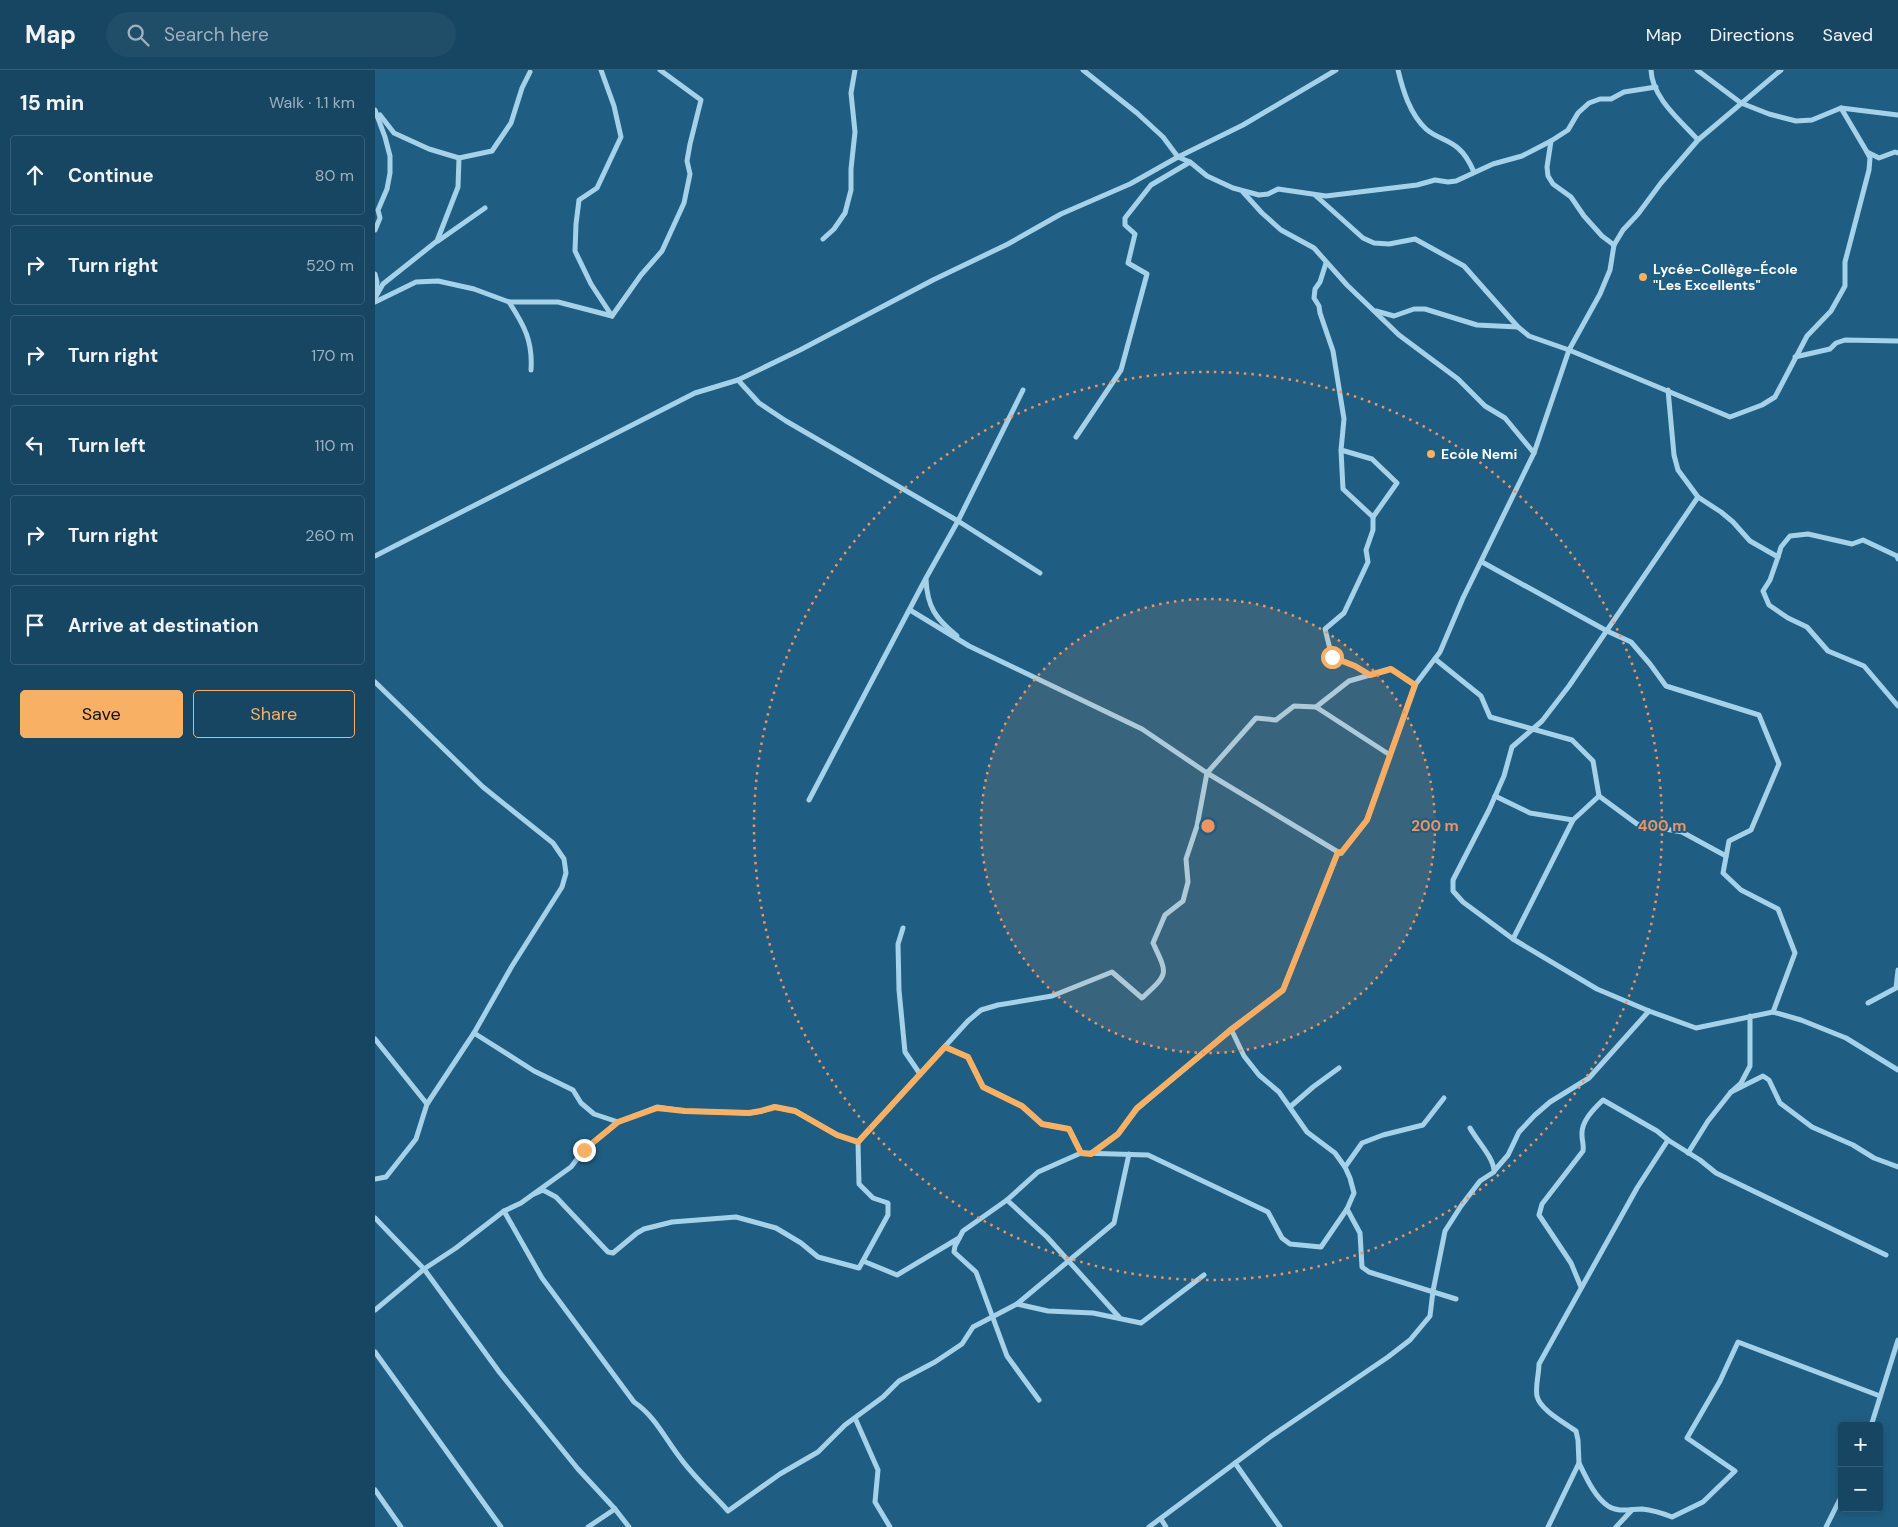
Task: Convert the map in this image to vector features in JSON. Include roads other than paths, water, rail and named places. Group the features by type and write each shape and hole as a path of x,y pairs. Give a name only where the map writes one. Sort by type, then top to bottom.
{"street":[{"path":"601,70 614,106 621,137 597,188 579,200 575,251 591,284 612,316"},
{"path":"612,316 641,275 662,251 685,200 690,174 687,161 701,100 660,70"},
{"path":"823,239 834,229 845,212 851,190 855,132 851,93 855,70"},
{"path":"1083,70 1137,113 1163,137 1178,157 1190,162 1207,176 1243,192 1259,195 1278,190 1326,196 1401,187 1435,180 1456,181 1501,161 1522,156 1551,141 1568,130 1578,113 1589,103 1600,99 1611,99 1624,92 1656,87"},
{"path":"375,556 695,393 738,380 800,350 933,280 1008,244 1061,214 1130,184 1243,124 1335,70"},
{"path":"1398,70 1406,97 1417,120 1427,130 1459,149 1468,159 1474,172"},
{"path":"1651,70 1652,78 1660,96 1698,140"},
{"path":"1697,70 1741,103 1769,114 1796,121 1812,120 1841,108 1898,115"},
{"path":"910,610 969,646 1143,729 1207,773 1341,853 1367,820 1415,685 1440,652 1463,598 1534,453 1569,350 1600,294 1610,270 1614,245 1623,230 1639,214 1661,183 1698,140 1781,70"},
{"path":"375,109 395,133 429,149 459,158 492,151 511,123 522,88 530,72"},
{"path":"1315,195 1363,238 1389,244 1415,239 1464,266 1518,327 1535,339 1569,350 1730,417 1762,405 1775,397 1807,336 1831,311 1845,286 1845,262 1869,170 1870,158 1841,108"},
{"path":"375,109 390,156 390,174 387,189 379,210 380,218 375,230"},
{"path":"1551,141 1547,167 1548,176 1553,184 1571,197 1584,216 1602,236 1614,245"},
{"path":"1867,152 1879,158 1895,152 1898,153"},
{"path":"437,241 458,187 459,158"},
{"path":"1076,437 1121,370 1147,274 1127,263 1135,234 1125,226 1125,218 1151,185 1190,162"},
{"path":"1243,192 1261,213 1281,230 1314,248 1399,335 1457,379 1485,406 1505,418 1534,453"},
{"path":"375,297 383,284 437,241 485,208"},
{"path":"1326,262 1320,282 1315,289 1314,298 1319,306 1319,313 1333,351 1344,419 1341,450 1343,489 1373,517"},
{"path":"375,274 377,282 375,297"},
{"path":"375,302 416,282 438,281 474,290 509,302 558,302 612,316"},
{"path":"509,302 527,330 531,353 531,370"},
{"path":"1373,310 1394,316 1414,309 1425,309 1477,325 1518,327"},
{"path":"1795,357 1830,349 1837,343 1845,340 1898,341"},
{"path":"738,380 759,403 786,421 958,521 1040,573"},
{"path":"809,800 958,521 1023,390"},
{"path":"1668,390 1674,455 1678,470 1698,497 1727,517 1750,541 1778,557"},
{"path":"1341,450 1372,459 1397,483 1373,517 1373,530 1366,550 1368,562 1344,613 1325,629 1332,657 1355,666 1370,675"},
{"path":"1698,497 1569,686 1542,721 1512,747 1504,776 1453,880 1453,891 1463,902 1513,939 1597,989 1649,1011 1696,1028 1773,1012 1801,1020 1846,1038 1898,1070"},
{"path":"1898,559 1897,556 1863,540 1852,544 1808,534 1790,536 1781,547 1770,580 1763,591 1769,605 1788,618 1807,627 1828,651 1864,666 1898,706"},
{"path":"1482,562 1607,631 1631,642 1666,686 1759,714 1779,764 1751,830 1729,841 1723,873 1741,890 1778,909 1795,953 1773,1012"},
{"path":"926,578 928,598 939,622 969,646"},
{"path":"1435,658 1481,696 1490,717 1572,740 1593,760 1599,796 1637,824 1682,832 1726,856"},
{"path":"1316,707 1349,681 1391,669 1415,685"},
{"path":"375,682 483,787 553,843 564,860 566,873 562,887 512,966 474,1033 427,1104 416,1139 386,1177 375,1179"},
{"path":"534,1194 543,1190 556,1196 608,1252 613,1253 637,1232 644,1229 672,1222 736,1217 776,1228 801,1243 818,1257 859,1268 888,1215 888,1203 873,1198 859,1184 858,1142 968,1021 981,1010 998,1005 1051,996 1112,972 1142,998 1162,979 1165,968 1153,943 1165,915 1183,901 1188,882 1187,859 1197,826 1207,773 1256,718 1276,720 1293,706 1316,707 1390,754"},
{"path":"1495,796 1530,813 1573,820"},
{"path":"1513,939 1573,820 1599,796"},
{"path":"1091,1154 1118,1134 1137,1108 1231,1030 1283,990 1338,852"},
{"path":"903,928 898,944 899,990 905,1052 920,1074"},
{"path":"1868,1003 1896,988 1898,970"},
{"path":"1149,1527 1270,1437 1410,1340 1430,1316 1445,1231 1461,1206 1480,1182 1493,1172 1508,1155 1519,1132 1535,1115 1550,1102 1589,1078 1649,1011"},
{"path":"1688,1153 1708,1121 1731,1092 1741,1083 1750,1066 1750,1016"},
{"path":"1039,1400 1007,1356 976,1272 954,1252 963,1231 1007,1200 1039,1172 1081,1153 1148,1155 1267,1212 1283,1238 1290,1244 1321,1247 1347,1209 1354,1193 1345,1168 1335,1153 1307,1132 1279,1092 1259,1076 1244,1056 1231,1030"},
{"path":"474,1033 534,1070 573,1090 581,1103 594,1114 618,1122"},
{"path":"375,1039 427,1104"},
{"path":"945,1047 968,1057 983,1087 1022,1106 1042,1124 1069,1129 1081,1153"},
{"path":"1290,1107 1339,1068"},
{"path":"1731,1092 1763,1076 1769,1080 1780,1103 1812,1127 1898,1168"},
{"path":"1345,1168 1362,1143 1383,1134 1423,1125 1445,1098"},
{"path":"1581,1287 1571,1263 1539,1215 1541,1204 1583,1151 1584,1142 1582,1135 1586,1119 1603,1100 1657,1131 1716,1173 1886,1255"},
{"path":"375,1310 424,1269 456,1248 504,1211 521,1203 571,1167 584,1150 618,1122 657,1108 749,1113 775,1107 795,1111 837,1135 858,1142"},
{"path":"1471,1128 1477,1141 1491,1157 1494,1166 1493,1172"},
{"path":"1668,1140 1637,1188 1541,1360 1537,1395 1540,1402 1552,1414 1576,1431 1579,1463 1599,1497 1608,1506 1616,1509 1659,1512 1672,1518 1703,1502 1735,1471 1687,1438 1720,1381 1738,1342 1880,1396"},
{"path":"504,1211 542,1278 634,1402 645,1409 681,1460 728,1511 780,1474 817,1452 855,1418 883,1398 899,1381 935,1362 962,1344 973,1327 1017,1304 1114,1223 1129,1154"},
{"path":"1007,1200 1047,1237 1120,1318"},
{"path":"1347,1209 1361,1233 1362,1267 1369,1272 1457,1299"},
{"path":"375,1218 424,1269 506,1380 578,1469 629,1527"},
{"path":"863,1261 897,1275 960,1238"},
{"path":"1017,1304 1048,1311 1093,1312 1141,1324 1204,1274"},
{"path":"1872,1422 1896,1353 1898,1340"},
{"path":"375,1352 501,1527"},
{"path":"855,1418 878,1470 875,1502 890,1527"},
{"path":"1235,1463 1280,1527"},
{"path":"1548,1527 1579,1463"},
{"path":"375,1490 401,1527"},
{"path":"1826,1527 1838,1503"},
{"path":"588,1527 615,1509"},
{"path":"1615,1527 1633,1510"},
{"path":"1161,1518 1166,1527"}],"place":[{"name":"Lycée-Collège-École \"Les Excellents\"","path":"1643,277"},
{"name":"Ecole Nemi","path":"1431,454"}]}
